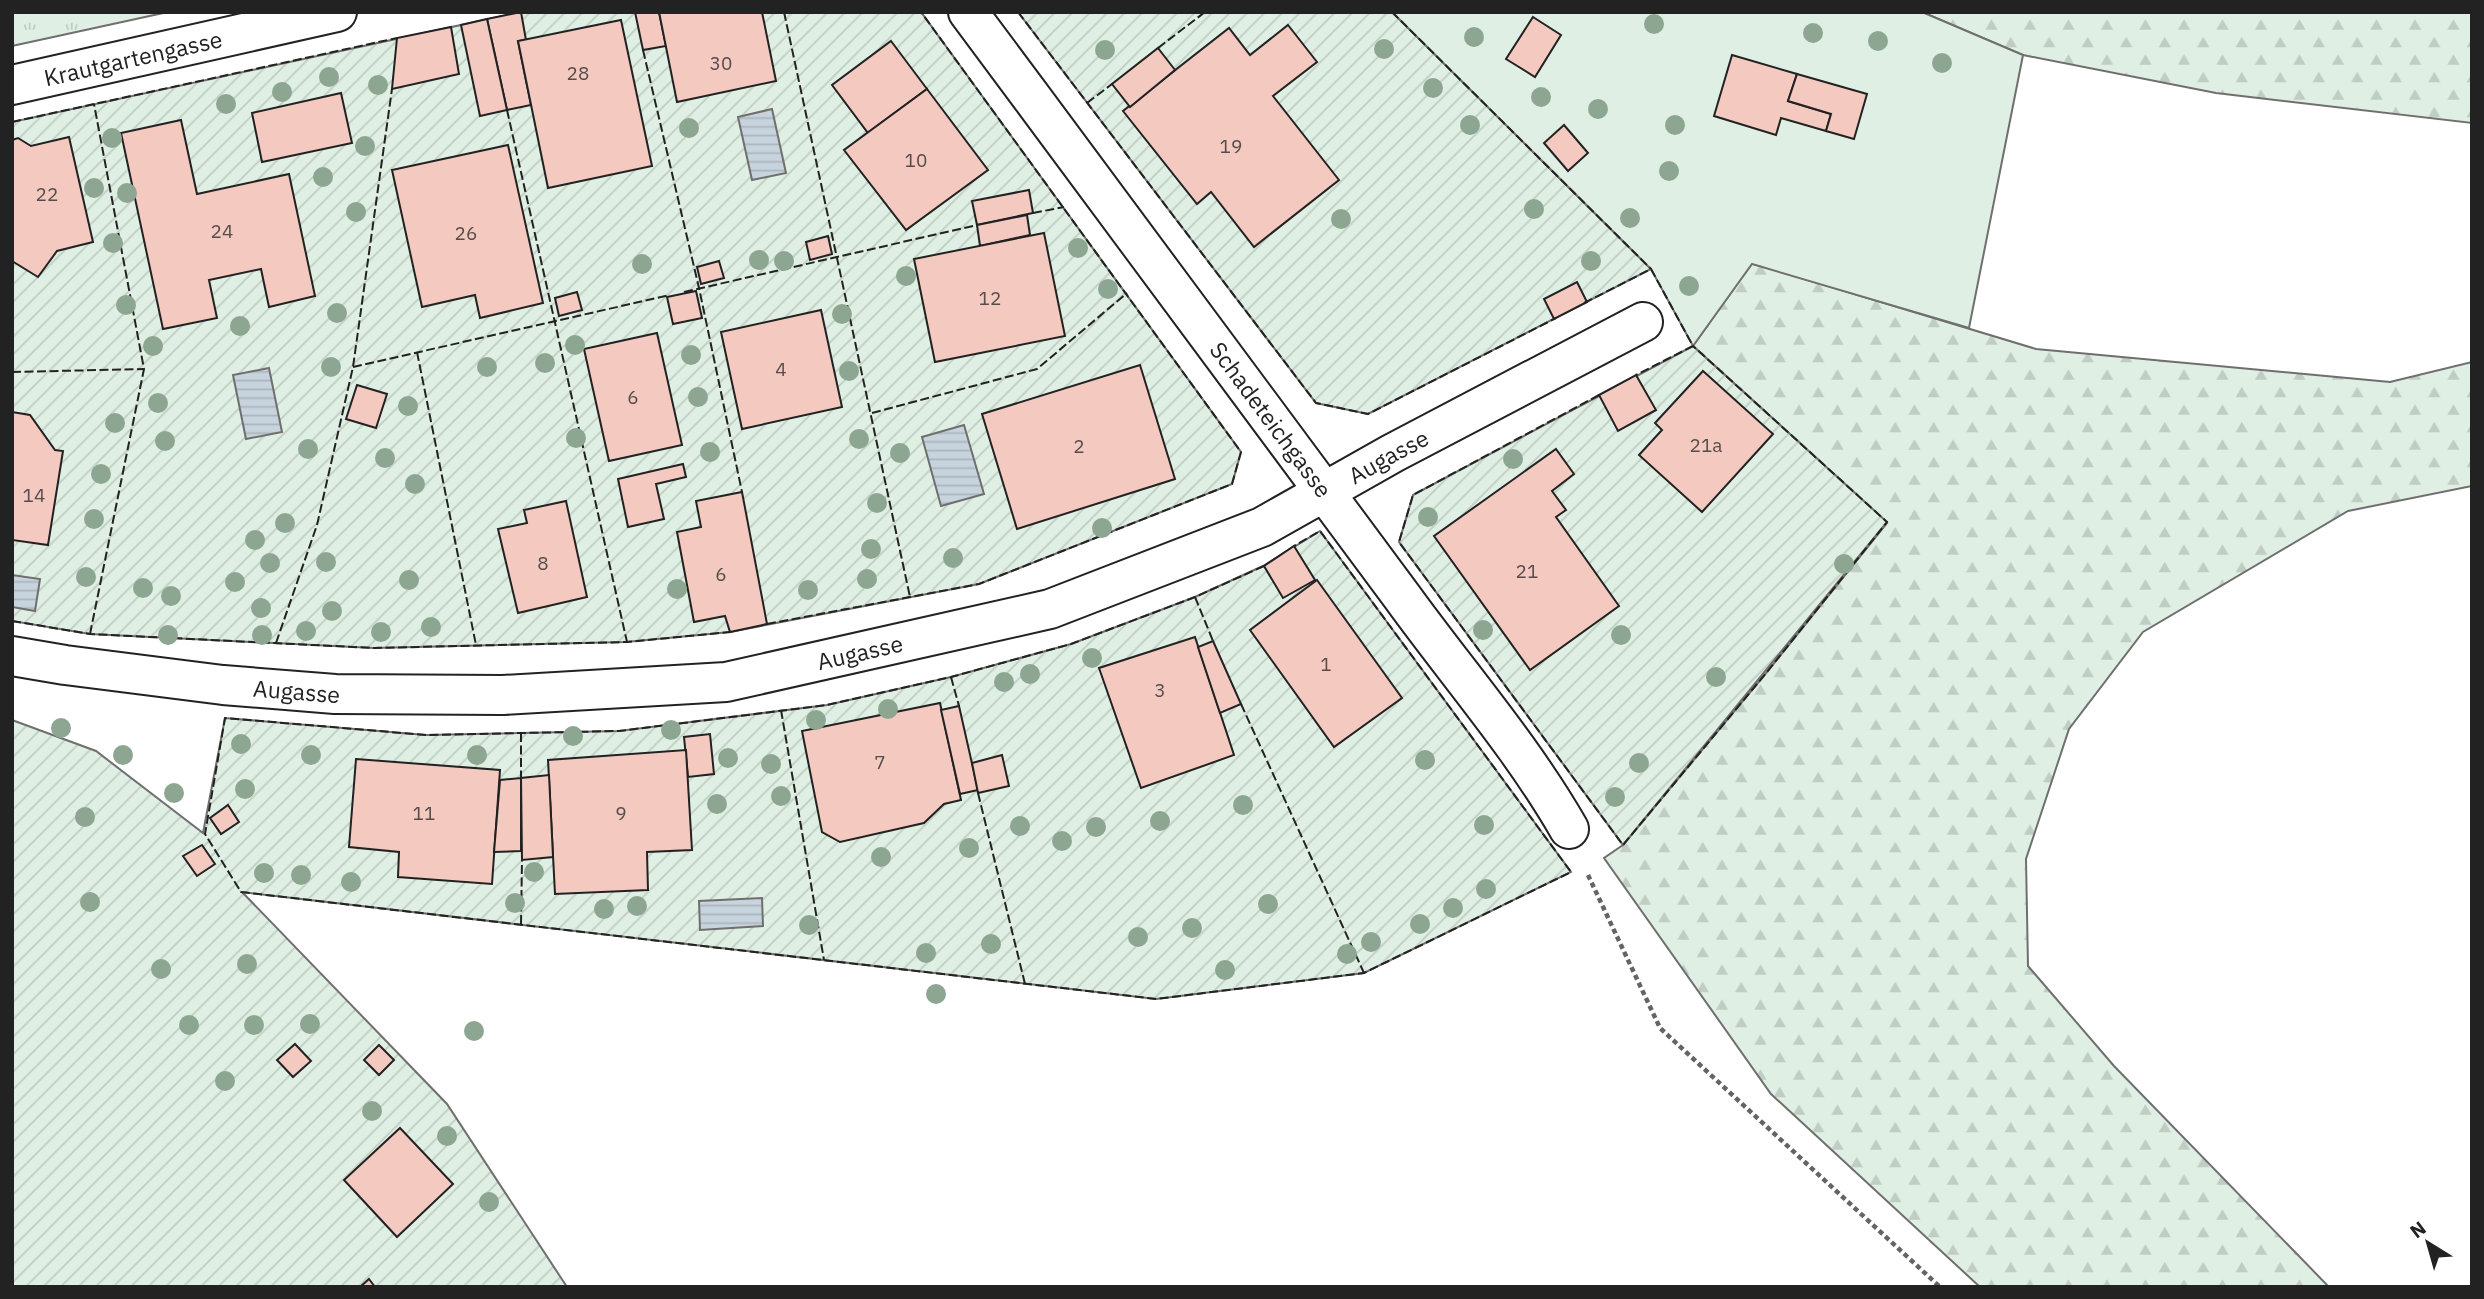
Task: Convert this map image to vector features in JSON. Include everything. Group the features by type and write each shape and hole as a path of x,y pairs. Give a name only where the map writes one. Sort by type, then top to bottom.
{"street":[{"name":"Krautgartengasse","path":"12,85 337,12"},
{"name":"Schadeteichgasse","path":"968,12 1546,789 1569,829"},
{"name":"Augasse","path":"12,656 223,685 335,694 503,695 726,682 1050,609 1262,527 1325,490 1643,322"}],"path":[{"path":"1569,829 1602,909 1660,1028 1940,1287"}],"green space":[{"path":"12,12 168,12 12,46"},
{"path":"521,12 921,12 1241,452 1232,484 979,584 730,632 626,642 374,648 90,634 12,621 12,122"},
{"path":"1018,12 1392,12 1651,269 1368,414 1316,403"},
{"path":"1392,12 1922,12 2023,55 1969,328 1752,264 1693,346 1651,269"},
{"path":"1922,12 2472,12 2472,123 2216,93 2023,55"},
{"path":"1752,263 2036,349 2390,382 2472,362 2472,486 2348,511 2143,632 2069,729 2026,859 2028,966 2114,1066 2329,1287 1980,1287 1771,1094 1604,858 1623,845 1887,523 1693,346"},
{"path":"1693,346 1887,522 1623,845 1399,542 1413,495"},
{"path":"1320,531 1571,872 1364,973 1156,999 242,892 447,1104 567,1287 12,1287 12,720 96,751 203,833 225,718 426,735 619,731 827,705 951,677 1071,644 1195,597 1263,566"}],"shaded area":[{"path":"772,109 786,173 752,180 738,117"},
{"path":"269,368 282,432 246,439 233,375"},
{"path":"964,425 984,494 941,506 922,437"},
{"path":"12,575 40,579 35,611 12,607"},
{"path":"762,898 763,926 700,930 699,901"}],"building":[{"path":"521,12 526,40 518,41 531,105 507,110 487,19"},
{"path":"635,12 659,12 666,46 643,50"},
{"path":"659,12 762,12 776,81 677,102"},
{"path":"1533,17 1561,35 1535,77 1506,59"},
{"path":"487,19 507,110 480,116 461,25"},
{"path":"621,20 652,166 548,188 518,41"},
{"path":"1288,25 1317,62 1273,96 1339,180 1254,247 1211,192 1197,204 1123,111 1229,28 1250,55"},
{"path":"451,27 459,74 392,89 397,38"},
{"path":"891,41 927,89 868,133 832,85"},
{"path":"1158,48 1175,70 1130,107 1112,84"},
{"path":"1732,55 1797,74 1788,101 1831,114 1826,131 1781,118 1776,135 1714,116"},
{"path":"1797,74 1867,94 1854,139 1826,131 1831,114 1788,101"},
{"path":"927,89 988,170 906,230 844,150"},
{"path":"341,93 352,143 262,162 252,113"},
{"path":"181,120 197,194 289,174 315,296 269,307 261,269 209,280 217,318 163,329 121,133"},
{"path":"1564,125 1588,153 1568,171 1544,143"},
{"path":"69,137 93,242 57,251 38,277 12,261 12,140 18,138 31,146"},
{"path":"508,145 543,303 480,318 475,295 422,307 392,170"},
{"path":"1029,190 1033,213 977,225 972,201"},
{"path":"1027,215 1030,235 980,246 977,225"},
{"path":"1044,233 1065,336 935,362 914,259"},
{"path":"828,236 832,254 810,260 806,242"},
{"path":"719,261 724,278 701,284 697,267"},
{"path":"1577,282 1587,302 1554,319 1544,299"},
{"path":"696,291 702,318 673,324 667,297"},
{"path":"577,292 582,310 559,316 555,298"},
{"path":"821,310 842,407 742,429 721,332"},
{"path":"657,333 682,445 609,461 584,349"},
{"path":"1140,365 1175,479 1017,529 982,414"},
{"path":"1703,371 1773,434 1702,512 1639,455 1662,430 1655,423"},
{"path":"1636,375 1656,410 1618,431 1599,395"},
{"path":"357,385 387,394 376,428 346,419"},
{"path":"12,412 30,415 55,450 63,451 48,545 12,540"},
{"path":"1556,449 1574,474 1552,491 1566,510 1556,517 1619,606 1530,670 1434,536"},
{"path":"683,464 686,477 656,484 664,519 628,527 618,479"},
{"path":"742,492 767,624 730,632 725,616 694,622 677,532 701,527 696,501"},
{"path":"566,501 587,597 518,613 498,529 527,523 524,510"},
{"path":"1294,546 1315,580 1283,598 1264,566"},
{"path":"1317,580 1402,698 1334,747 1250,630"},
{"path":"1195,637 1234,755 1141,788 1099,668"},
{"path":"1213,641 1241,704 1220,713 1198,647"},
{"path":"940,703 961,800 944,804 924,823 840,842 822,832 802,731"},
{"path":"959,706 978,790 960,794 941,710"},
{"path":"710,734 714,774 688,777 684,737"},
{"path":"686,750 692,850 647,852 648,890 555,894 548,760"},
{"path":"1002,755 1009,786 978,793 972,763"},
{"path":"356,759 500,770 492,884 398,877 399,852 349,847"},
{"path":"549,775 553,857 522,860 521,778"},
{"path":"521,778 521,851 494,852 500,780"},
{"path":"228,805 239,822 221,834 210,818"},
{"path":"202,845 215,864 197,876 183,856"},
{"path":"295,1044 311,1061 293,1077 277,1060"},
{"path":"379,1045 394,1060 379,1075 364,1060"},
{"path":"400,1128 453,1184 397,1237 344,1180"},
{"path":"369,1279 375,1287 360,1287"}],"fence":[{"path":"784,12 910,597"},
{"path":"767,624 979,584 1232,484 1241,452 921,12"},
{"path":"1018,12 1316,403 1368,414 1556,318"},
{"path":"1158,48 1205,12"},
{"path":"1392,12 1651,269"},
{"path":"12,122 397,38"},
{"path":"643,50 699,288 742,492"},
{"path":"1087,103 1112,84"},
{"path":"276,643 317,525 353,367 392,89"},
{"path":"90,634 144,369 94,104"},
{"path":"507,110 627,642"},
{"path":"1033,213 1064,207"},
{"path":"684,292 977,225"},
{"path":"1584,303 1651,269 1693,346 1636,375"},
{"path":"872,413 1037,369 1127,293"},
{"path":"353,367 670,295"},
{"path":"1599,395 1413,495 1399,542 1623,845 1887,522 1693,346"},
{"path":"417,352 476,645"},
{"path":"12,372 144,369"},
{"path":"1264,566 1195,597 1071,644 951,677 827,705 619,731 426,735 225,718 205,834 241,892 1156,999 1364,973 1571,872 1320,531 1294,546"},
{"path":"1195,597 1213,641"},
{"path":"12,621 90,634 374,648 627,642 730,632"},
{"path":"951,677 959,706"},
{"path":"1241,704 1364,973"},
{"path":"781,710 824,960"},
{"path":"521,733 521,778"},
{"path":"978,793 1025,984"},
{"path":"521,924 522,860"}]}
